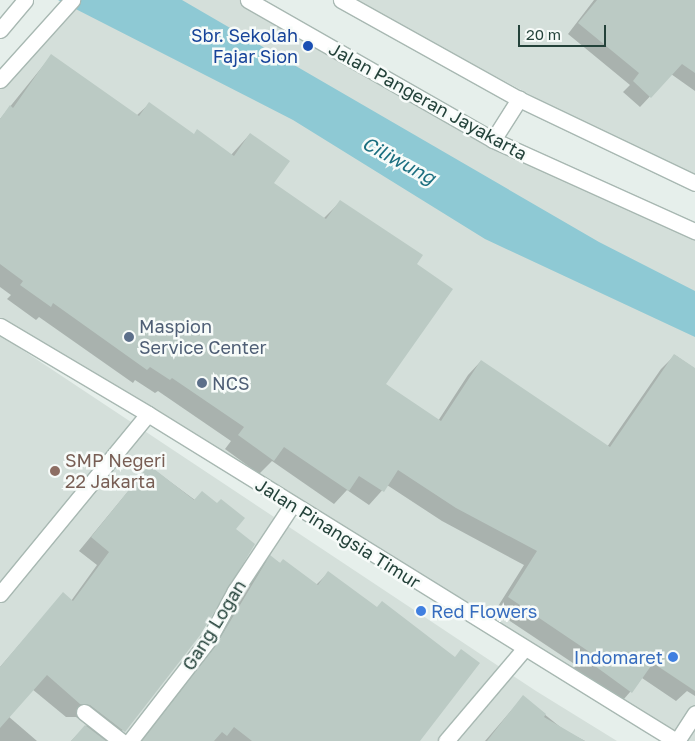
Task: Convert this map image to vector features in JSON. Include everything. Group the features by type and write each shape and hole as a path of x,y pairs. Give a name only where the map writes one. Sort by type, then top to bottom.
{"street":[{"path":"0,30 25,0"},
{"path":"0,80 72,0"},
{"name":"Jalan Pangeran Jayakarta","path":"248,0 493,140 695,231"},
{"path":"341,0 519,99 695,183"},
{"path":"493,140 519,99"},
{"name":"Jalan Pinangsia Timur","path":"0,326 148,414 524,649 677,741"},
{"path":"0,594 148,414"},
{"name":"Gang Logan","path":"130,741 209,639 235,591 292,505"},
{"path":"446,741 524,649"},
{"path":"84,712 121,741"},
{"path":"677,741 695,713"}],"shaded area":[{"path":"74,0 248,0 400,88 695,231 695,741 674,741 0,328 0,80"},
{"path":"351,0 695,0 695,182"},
{"path":"0,335 536,691 617,741 0,741"}],"water":[{"name":"Ciliwung","path":"58,0 182,0 599,242 695,291 695,337 485,239 293,120"}],"building":[{"path":"597,0 695,0 695,73 682,64 651,98 633,81 639,73 578,23"},
{"path":"51,54 139,116 149,102 194,134 197,129 234,156 250,133 290,161 274,183 326,219 340,200 423,255 417,264 453,289 386,384 441,421 481,360 610,447 674,354 695,368 695,691 653,663 632,693 584,658 588,651 508,597 537,551 456,508 398,470 384,492 359,476 349,491 284,447 274,461 238,435 244,427 172,378 170,380 150,367 147,370 53,303 51,307 20,285 23,281 0,264 0,119 10,105 13,108"},
{"path":"149,465 194,500 202,491 217,503 221,499 245,518 236,529 255,544 201,634 125,732 90,705 80,704 47,675 0,728 0,667 63,592 73,601 109,552 91,537"},
{"path":"270,555 280,563 283,559 318,585 328,571 377,607 382,601 455,657 461,649 480,663 420,741 252,741 234,727 227,736 222,732 214,741 142,741 216,645"},
{"path":"523,695 546,714 544,717 585,741 487,741"},
{"path":"85,725 106,741 71,741"}],"place":[{"name":"Sbr. Sekolah Fajar Sion","path":"308,46"},
{"name":"Maspion Service Center","path":"129,337"},
{"name":"NCS","path":"202,383"},
{"name":"SMP Negeri 22 Jakarta","path":"55,471"},
{"name":"Red Flowers","path":"421,611"},
{"name":"Indomaret","path":"673,657"}]}
